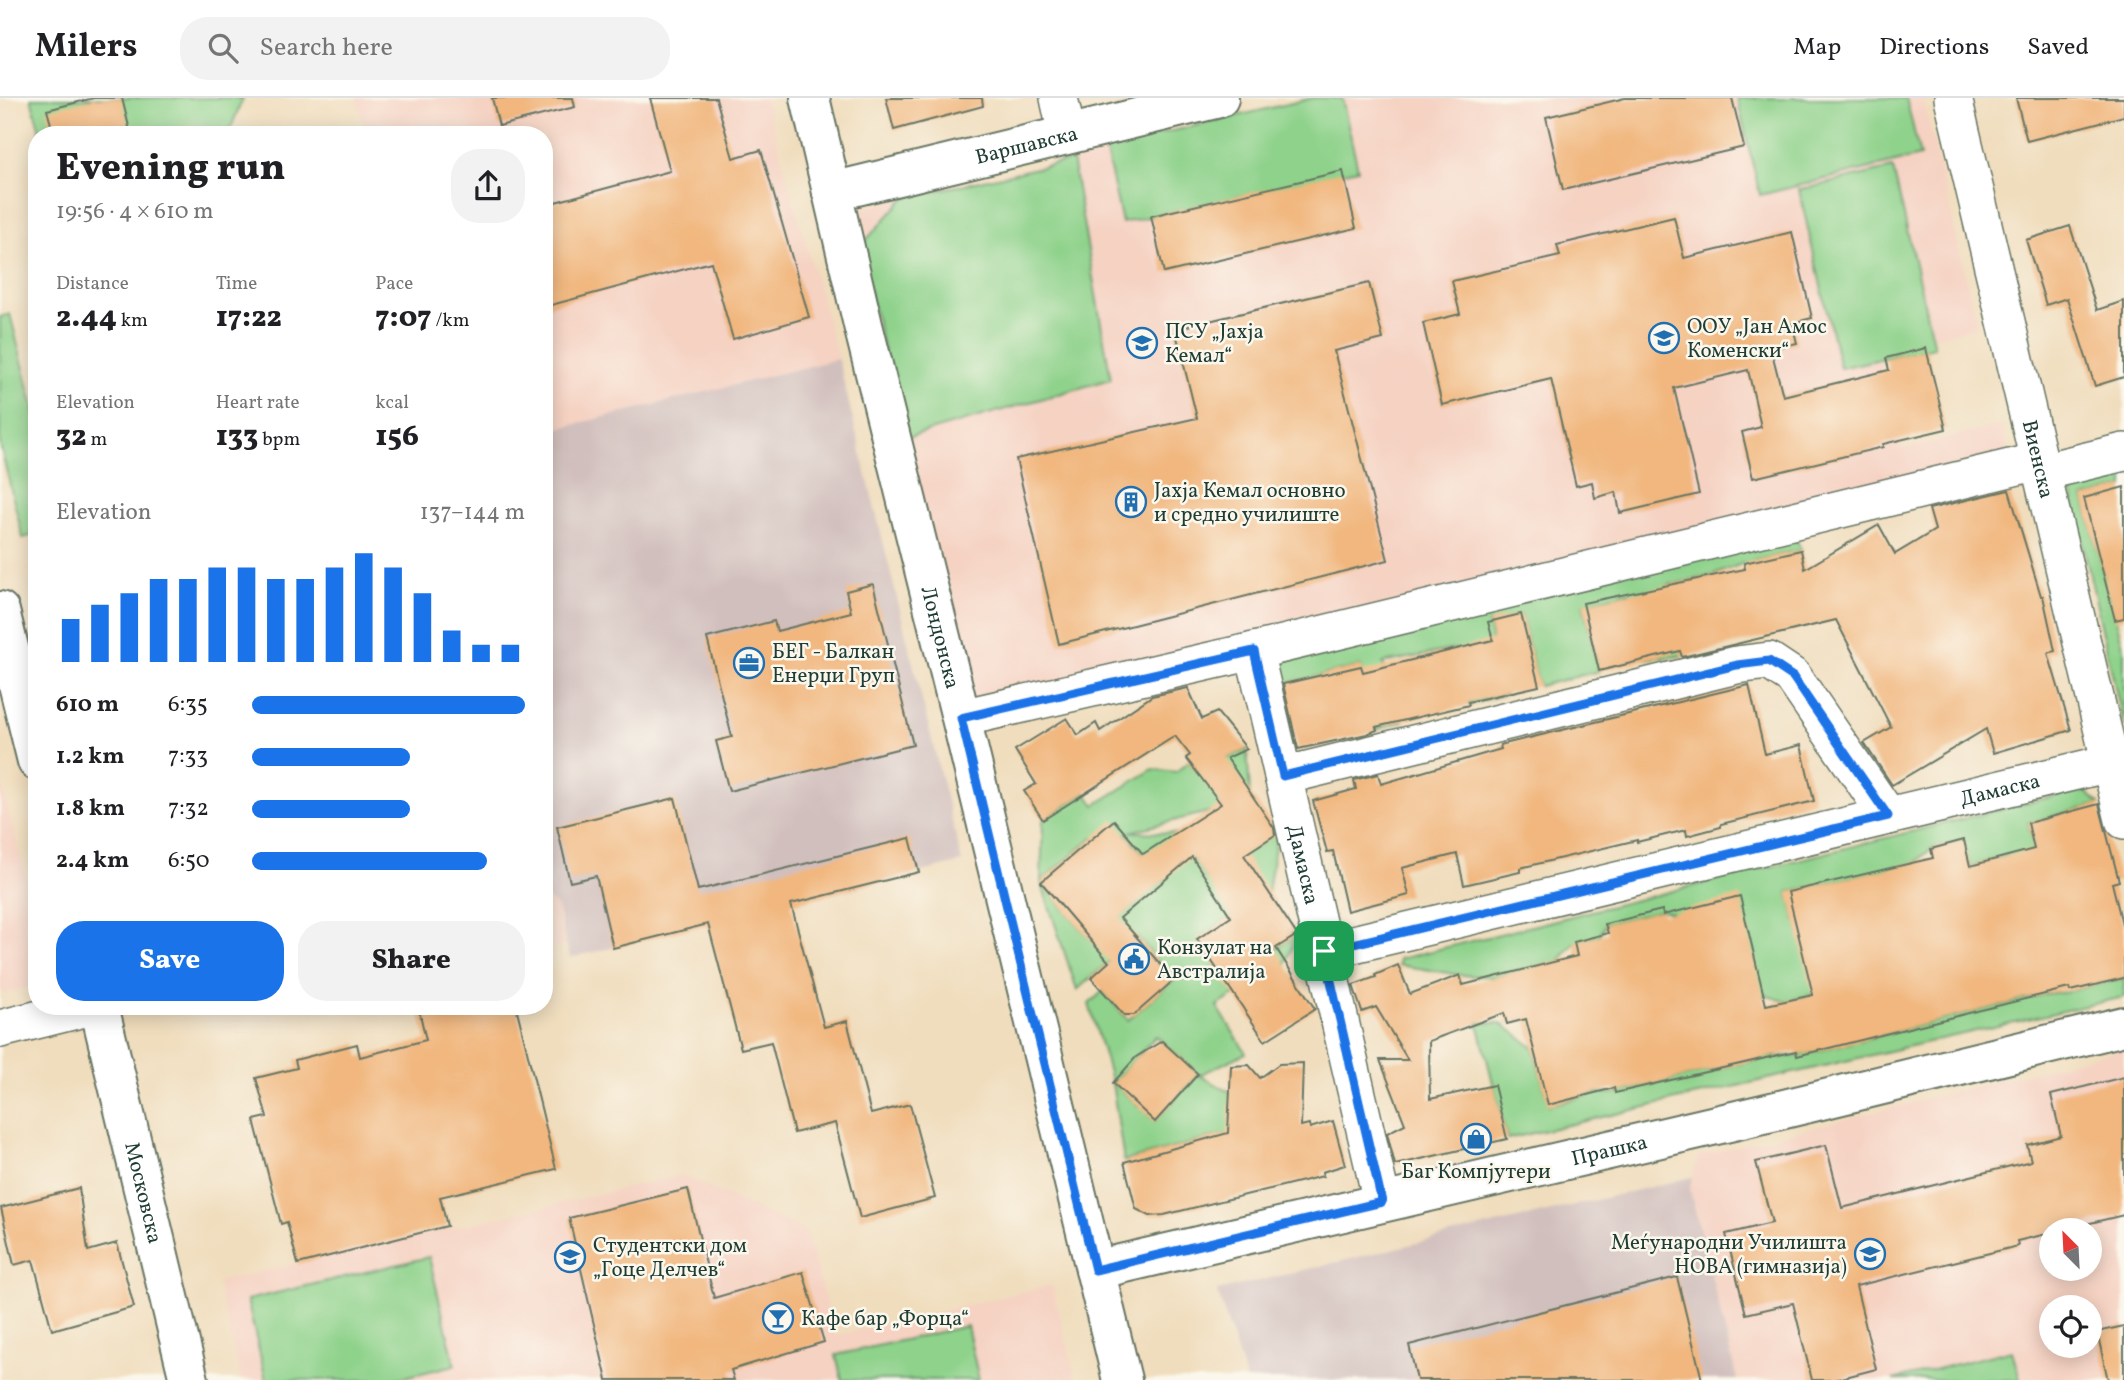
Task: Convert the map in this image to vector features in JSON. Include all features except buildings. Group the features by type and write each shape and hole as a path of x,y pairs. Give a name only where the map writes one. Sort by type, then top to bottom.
{"street":[{"name":"Лондонска","path":"810,98 863,325 1122,1380"},
{"path":"1059,98 1067,135"},
{"name":"Варшавска","path":"832,192 1219,98"},
{"name":"Виенска","path":"1954,98 2124,820"},
{"path":"961,718 2041,467 2124,452"},
{"path":"0,611 28,725"},
{"name":"Дамаска","path":"1254,651 1382,1202"},
{"path":"1283,776 1723,668 1769,661 1793,677 1888,816"},
{"name":"Дамаска","path":"1324,951 2110,763"},
{"path":"0,1029 56,1015"},
{"name":"Московска","path":"101,1015 189,1380"},
{"name":"Прашка","path":"1095,1270 1776,1111 2124,1026"}],"shaded area":[{"path":"356,98 765,98 838,359 553,430 553,126 363,126"},
{"path":"1313,98 1923,98 1978,326 1878,351 1902,449 2002,425 2010,459 972,711 850,211 1063,159 1121,142"},
{"path":"838,359 962,862 570,958 557,907 553,903 553,430"},
{"path":"0,779 28,883 28,987 0,994"},
{"path":"553,889 567,945 553,948"},
{"name":"Меѓународни Училишта НОВА (гимназија)","path":"2124,1049 2124,1380 1737,1380 1690,1189 1698,1156"},
{"name":"Студентски дом „Гоце Делчев“","path":"682,1175 806,1231 835,1336 1052,1285 1076,1380 241,1380 217,1282"},
{"path":"1692,1177 1690,1190 1737,1380 1246,1380 1217,1291"}],"green space":[{"path":"31,98 243,98 232,126 39,126"},
{"path":"1313,98 1342,98 1358,169 1122,223 1105,147"},
{"path":"1737,98 1906,98 1920,156 1760,195"},
{"path":"1072,160 1111,379 905,438 859,248 904,198"},
{"path":"1893,168 1934,347 1840,368 1799,190"},
{"path":"10,314 28,385 28,537 23,538 0,445 0,317"},
{"path":"2124,475 2124,487 2084,498 2124,650 2124,727 2070,486"},
{"path":"1789,521 1801,550 1744,563 1711,576 1667,585 1682,656 1645,659 1629,592 1583,604 1599,671 1539,686 1521,615 1488,623 1505,694 1469,705 1455,649 1383,663 1403,721 1377,730 1361,666 1280,685 1262,649"},
{"path":"1247,749 1250,793 1228,807 1129,832 1176,833 1207,879 1277,833 1268,892 1198,939 1226,981 1297,935 1286,963 1217,1006 1246,1053 1199,1075 1230,1092 1233,1132 1124,1161 1112,1083 1089,1004 1103,991 1128,1020 1174,980 1137,937 1077,990 1041,882 1043,820 1086,793 1095,805 1153,769 1176,772 1189,761 1197,772","holes":["1125,833 1165,879 1092,941 1041,882 1093,837 1105,850","1156,1036 1198,1074 1155,1121 1113,1083"]},
{"path":"2083,789 2099,804 2028,823 2042,880 2007,856 1970,866 1963,841 1931,849 1915,863 1788,892 1815,994 1785,1001 1753,992 1672,913 1662,910 1606,924 1599,936 1574,943 1559,961 1495,977 1460,975 1398,965 1399,959"},
{"path":"2124,978 2124,997 1507,1139 1478,1023 1501,1023 1533,1047 1549,1105 1597,1093 1615,1093 1769,1057 1797,1056 2046,994"},
{"path":"429,1257 455,1365 392,1380 266,1380 247,1300"},
{"path":"967,1326 979,1380 842,1380 836,1355"},
{"path":"2012,1350 2020,1380 1893,1380"}],"place":[{"name":"ООУ „Јан Амос Коменски“","path":"1664,338"},
{"name":"ПСУ „Јахја Кемал“","path":"1142,343"},
{"name":"Јахја Кемал основно и средно училиште","path":"1131,502"},
{"name":"БЕГ - Балкан Енерџи Груп","path":"749,663"},
{"name":"Конзулат на Австралија","path":"1134,959"},
{"name":"Баг Компјутери","path":"1476,1139"},
{"name":"Меѓународни Училишта НОВА (гимназија)","path":"1870,1254"},
{"name":"Студентски дом „Гоце Делчев“","path":"570,1257"},
{"name":"Кaфе бар „Форца“","path":"778,1318"}],"route":[{"path":"1254,651 1283,776 1737,665 1769,661 1793,677 1888,816 1324,951 1382,1202 1095,1270 961,718 1254,651"}]}
